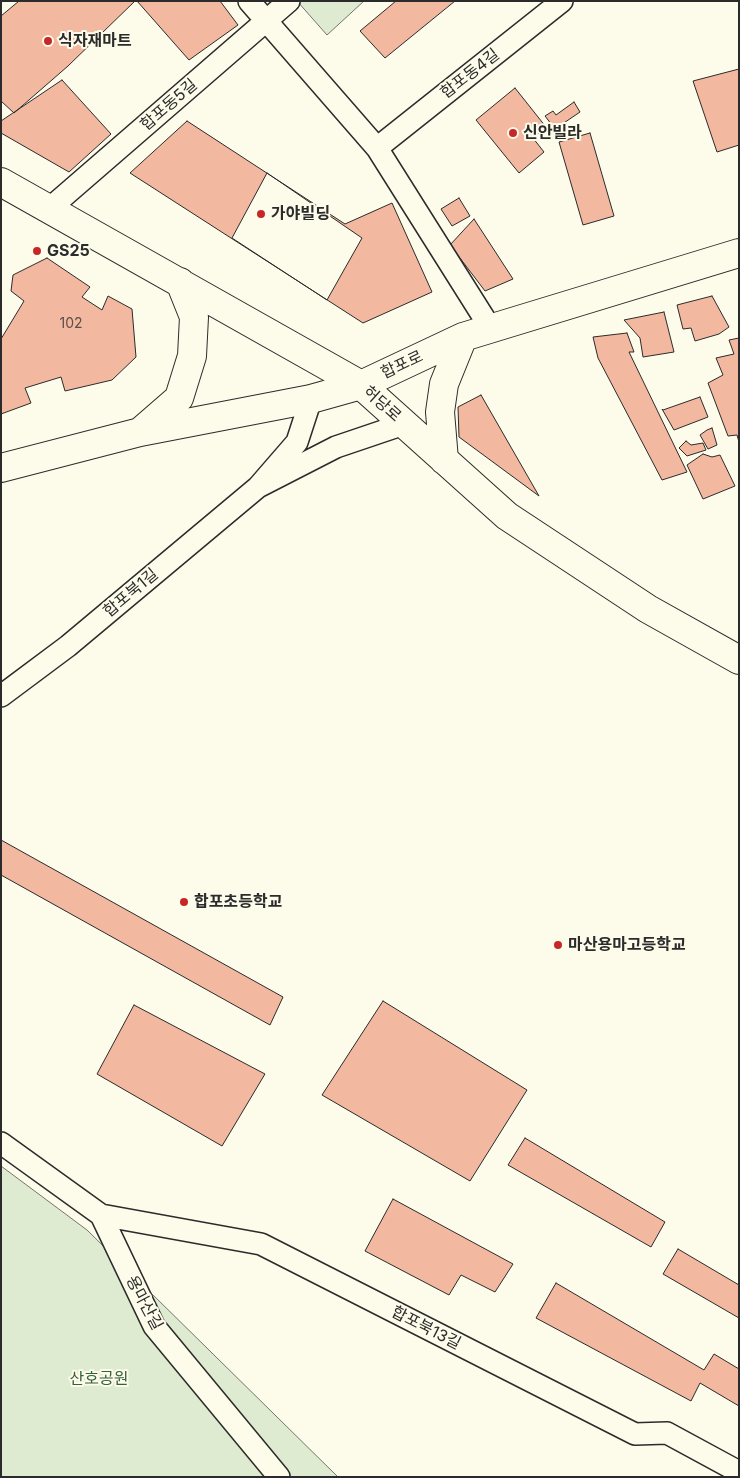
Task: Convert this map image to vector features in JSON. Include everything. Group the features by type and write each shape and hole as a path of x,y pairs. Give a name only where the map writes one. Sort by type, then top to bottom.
{"main road":[{"name":"허당로","path":"1,182 361,384 506,516 648,609 739,660"},
{"name":"합포로","path":"1,468 140,432 311,399 361,384 463,338 739,253"},
{"path":"140,432 179,398 192,356 194,317 180,282"},
{"path":"444,460 440,412 444,384 463,338"}],"street":[{"path":"249,1 377,148 491,329"},
{"name":"합포동5길","path":"49,209 289,1"},
{"name":"합포동4길","path":"377,148 562,1"},
{"path":"258,487 297,442 311,399"},
{"path":"258,487 336,447 404,424"},
{"name":"합포북1길","path":"1,696 68,646 258,487"},
{"name":"용마산길","path":"1,1143 101,1215 154,1326 279,1477"},
{"name":"합포북13길","path":"101,1215 261,1244 635,1434 667,1433 739,1472"}],"green space":[{"path":"297,1 364,1 327,35"},
{"name":"산호공원","path":"1,1166 87,1230 338,1477 1,1477"}],"building":[{"name":"식자재마트","path":"19,1 135,1 68,66 14,113 1,101 1,16"},
{"name":"식자재마트","path":"137,1 220,1 238,25 189,60"},
{"path":"396,1 455,1 385,58 360,31"},
{"path":"739,69 739,145 717,152 693,81"},
{"path":"62,80 111,134 69,172 1,133 1,121"},
{"name":"신안빌라","path":"515,88 546,127 533,138 544,152 519,173 476,120"},
{"path":"574,102 580,112 555,129 545,116 553,111 556,115"},
{"name":"가야빌딩","path":"187,121 345,224 392,203 432,292 363,323 130,173"},
{"path":"590,133 614,216 583,225 559,142"},
{"path":"267,173 362,238 327,300 232,238"},
{"path":"459,198 470,216 452,226 441,209"},
{"path":"474,219 513,279 485,291 450,245"},
{"path":"47,258 90,287 82,297 102,310 108,296 132,309 136,357 112,380 65,391 61,377 25,388 31,403 1,414 1,339 24,301 11,291 13,275"},
{"path":"712,296 729,327 719,334 695,341 691,328 683,329 677,305"},
{"path":"664,312 674,352 643,357 640,338 624,320"},
{"path":"627,333 634,352 629,352 687,472 662,480 598,358 593,337"},
{"path":"739,338 739,442 737,435 728,436 708,383 723,375 716,358 734,354 729,340"},
{"path":"481,395 539,496 459,437 458,407"},
{"path":"700,397 708,417 674,430 662,409"},
{"path":"712,428 717,445 708,449 700,435"},
{"path":"686,441 691,445 703,443 706,450 687,456 679,448"},
{"path":"703,454 712,457 720,455 735,486 703,499 687,465"},
{"path":"1,840 283,997 270,1025 1,875"},
{"path":"383,1001 527,1090 470,1181 322,1095"},
{"path":"134,1005 265,1074 222,1146 97,1074"},
{"path":"525,1138 665,1222 651,1247 508,1165"},
{"path":"393,1199 513,1264 495,1292 461,1275 449,1295 365,1251"},
{"path":"678,1249 739,1285 739,1318 663,1274"},
{"path":"556,1283 704,1370 714,1354 739,1369 739,1406 700,1383 691,1401 536,1318"}],"place":[{"name":"식자재마트","path":"48,41"},
{"name":"신안빌라","path":"513,133"},
{"name":"가야빌딩","path":"261,214"},
{"name":"GS25","path":"37,251"},
{"name":"합포초등학교","path":"184,902"},
{"name":"마산용마고등학교","path":"558,945"}]}
